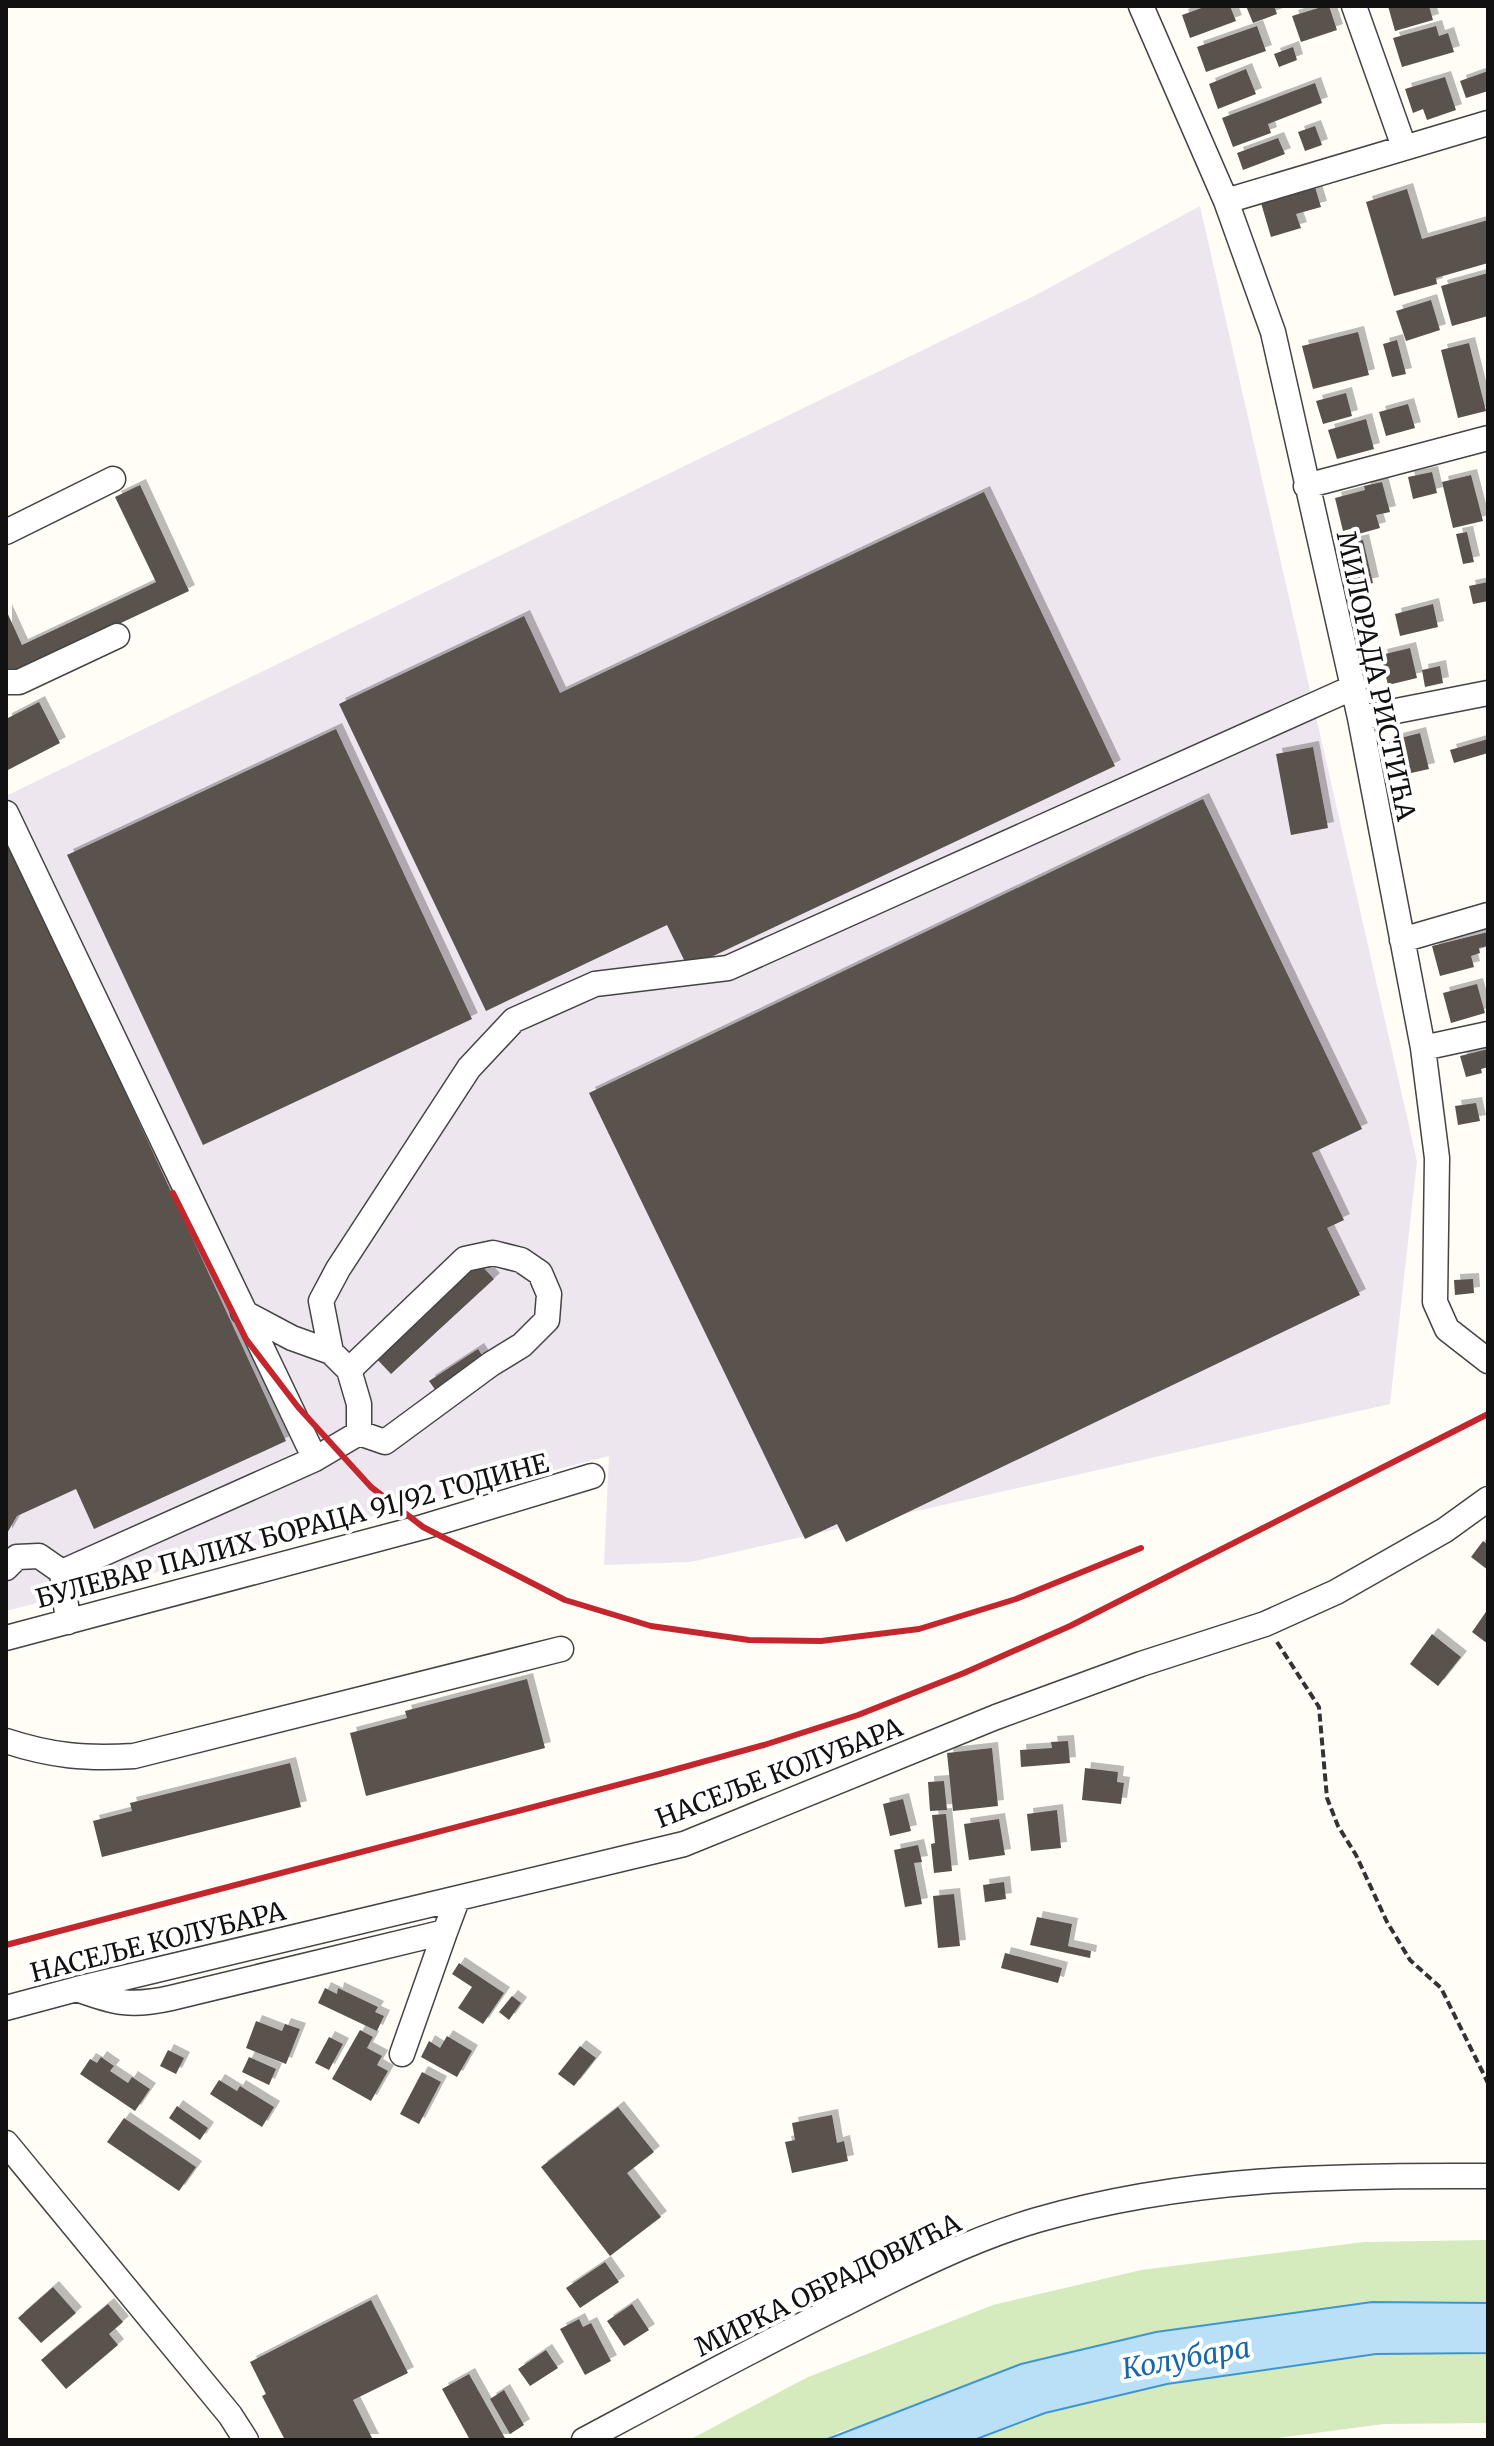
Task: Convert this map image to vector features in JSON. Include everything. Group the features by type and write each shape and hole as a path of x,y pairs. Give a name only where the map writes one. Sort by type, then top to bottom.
{"street":[{"name":"МИЛОРАДА РИСТИЋА","path":"1141,6 1226,201 1273,332 1354,687 1423,1048 1437,1158 1435,1302 1447,1329 1484,1353"},
{"path":"1354,6 1404,147"},
{"path":"1226,201 1488,123"},
{"path":"1306,486 1488,438"},
{"path":"6,532 113,479"},
{"path":"6,682 19,682 117,636"},
{"path":"331,1352 321,1301 338,1269 469,1068 514,1020 595,984 728,968 1354,687"},
{"path":"1360,718 1488,693"},
{"path":"6,813 315,1459"},
{"path":"1402,940 1488,915"},
{"path":"1423,1048 1488,1034"},
{"path":"62,1572 315,1459 359,1433 385,1442 491,1364 522,1345 547,1320 549,1294 540,1273 521,1260 493,1253 465,1259 349,1370"},
{"path":"243,1312 292,1338 331,1352 349,1370 359,1404 359,1433"},
{"name":"БУЛЕВАР ПАЛИХ БОРАЦА 91/92 ГОДИНЕ","path":"6,1638 423,1527 592,1476"},
{"name":"НАСЕЉЕ КОЛУБАРА","path":"6,2008 684,1844 996,1717 1141,1664 1265,1624 1336,1592 1445,1530 1488,1499"},
{"path":"6,1568 17,1557 39,1556 62,1572 68,1622"},
{"path":"6,1741 32,1750 87,1759 134,1756 561,1649"},
{"path":"402,2054 457,1900"},
{"path":"77,1989 110,2001 141,2005 445,1932"},
{"path":"6,2143 230,2415 246,2440"},
{"name":"МИРКА ОБРАДОВИЋА","path":"584,2440 929,2261 1035,2221 1144,2195 1281,2178 1488,2176"}],"path":[{"path":"1265,1624 1319,1707 1327,1798 1338,1826 1410,1960 1441,1988 1488,2083"}],"shaded area":[{"path":"1200,206 1417,1161 1390,1404 691,1562 604,1565 609,1456 6,1611 6,796 1034,296"}],"green space":[{"path":"1488,2240 1488,2303 1372,2302 1156,2332 839,2432 825,2440 689,2440 808,2377 993,2305 1141,2270 1364,2242"},
{"path":"1488,2353 1488,2423 1384,2424 1262,2440 974,2440 1045,2413 1167,2384 1376,2354"}],"water":[{"name":"Колубара","path":"1372,2302 1488,2303 1488,2353 1376,2354 1167,2384 1045,2413 974,2440 825,2440 1021,2364 1156,2332"}],"building":[{"path":"1207,6 1230,6 1236,21 1190,38 1182,15"},
{"path":"1246,6 1274,6 1277,14 1253,23"},
{"path":"1329,6 1337,30 1301,42 1292,16"},
{"path":"1388,6 1429,6 1433,20 1395,31"},
{"path":"1257,26 1266,51 1206,72 1197,47"},
{"path":"1436,26 1439,36 1448,33 1454,52 1402,67 1393,38"},
{"path":"1293,47 1297,60 1279,67 1274,54"},
{"path":"1246,69 1256,94 1218,109 1209,84"},
{"path":"1488,71 1488,91 1466,98 1460,81"},
{"path":"1445,77 1456,110 1427,120 1423,109 1413,113 1405,89"},
{"path":"1315,83 1322,103 1268,124 1271,133 1233,147 1222,118"},
{"path":"1315,126 1322,145 1305,151 1298,132"},
{"path":"1278,138 1285,154 1243,170 1237,153"},
{"path":"1315,187 1321,207 1296,214 1301,228 1271,237 1261,203"},
{"path":"1407,189 1422,239 1488,220 1488,263 1436,278 1437,284 1394,296 1366,202"},
{"path":"1488,273 1488,316 1452,326 1441,286"},
{"path":"1431,300 1440,330 1406,341 1396,311"},
{"path":"1358,332 1369,375 1313,389 1302,346"},
{"path":"1397,340 1406,374 1392,377 1383,344"},
{"path":"1469,343 1486,411 1458,418 1441,350"},
{"path":"1346,393 1352,416 1323,424 1316,401"},
{"path":"1408,404 1415,428 1386,436 1379,412"},
{"path":"1366,419 1374,449 1337,459 1328,430"},
{"path":"1432,472 1437,493 1413,499 1408,477"},
{"path":"1471,475 1483,521 1453,528 1442,482"},
{"path":"1382,482 1390,512 1376,515 1380,528 1355,535 1354,528 1343,531 1335,498"},
{"path":"140,485 189,591 6,677 6,610 22,645 156,582 115,497"},
{"path":"984,492 1115,766 688,968 667,925 486,1011 339,704 524,616 560,693"},
{"path":"1467,532 1474,562 1463,564 1456,534"},
{"path":"1363,540 1373,583 1351,588 1341,545"},
{"path":"1488,582 1488,601 1473,604 1469,586"},
{"path":"1433,604 1438,627 1400,636 1395,614"},
{"path":"1410,648 1417,678 1388,685 1381,655"},
{"path":"1440,666 1443,683 1425,687 1422,670"},
{"path":"39,702 60,743 6,771 6,719"},
{"path":"336,729 472,1019 203,1145 67,855"},
{"path":"1420,733 1429,769 1398,776 1389,741"},
{"path":"1488,739 1488,753 1454,763 1450,750"},
{"path":"1313,747 1328,828 1291,835 1276,754"},
{"path":"1203,799 1362,1129 1312,1153 1344,1220 1327,1228 1360,1295 846,1542 837,1524 805,1539 589,1093"},
{"path":"6,834 286,1441 94,1529 76,1489 17,1516 6,1535"},
{"path":"1488,932 1488,946 1479,948 1480,953 1471,956 1474,967 1440,976 1432,946"},
{"path":"1477,984 1485,1013 1451,1023 1443,993"},
{"path":"1488,1049 1488,1067 1481,1069 1482,1073 1466,1077 1460,1056"},
{"path":"1476,1103 1480,1121 1458,1125 1455,1106"},
{"path":"477,1261 494,1279 391,1374 374,1356"},
{"path":"1473,1279 1474,1293 1455,1295 1454,1280"},
{"path":"478,1349 487,1363 439,1395 429,1381"},
{"path":"1483,1541 1488,1545 1488,1570 1471,1557"},
{"path":"1488,1609 1488,1644 1472,1632"},
{"path":"1432,1634 1461,1657 1438,1686 1410,1664"},
{"path":"527,1679 545,1748 366,1796 350,1733 407,1718 405,1711"},
{"path":"1068,1741 1070,1763 1021,1767 1020,1750 1052,1748 1051,1742"},
{"path":"992,1748 998,1806 953,1811 947,1753"},
{"path":"290,1763 301,1807 102,1857 93,1821 132,1811 130,1803"},
{"path":"1085,1768 1118,1772 1117,1782 1124,1783 1121,1804 1082,1800"},
{"path":"944,1781 947,1810 930,1811 928,1782"},
{"path":"903,1799 911,1831 890,1836 883,1804"},
{"path":"1057,1810 1061,1848 1031,1851 1027,1814"},
{"path":"946,1814 952,1871 934,1873 932,1815"},
{"path":"999,1819 1005,1855 969,1860 964,1824"},
{"path":"918,1845 922,1862 914,1863 922,1904 905,1907 894,1850"},
{"path":"1004,1882 1006,1899 985,1902 983,1885"},
{"path":"954,1894 960,1946 938,1948 933,1896"},
{"path":"1037,1917 1072,1924 1068,1946 1091,1951 1090,1958 1030,1945"},
{"path":"1005,1953 1062,1968 1058,1983 1001,1968"},
{"path":"459,1963 504,1993 483,2024 458,2008 472,1987 452,1974"},
{"path":"325,1988 337,1994 338,1988 378,2007 375,2012 384,2016 377,2031 318,2003"},
{"path":"512,1996 521,2003 509,2020 499,2012"},
{"path":"256,2021 282,2031 285,2024 300,2029 286,2064 246,2048"},
{"path":"360,2030 373,2037 367,2048 382,2056 377,2065 388,2071 371,2101 332,2079"},
{"path":"447,2036 472,2051 457,2077 421,2057 429,2041 440,2048"},
{"path":"329,2037 343,2044 329,2070 315,2063"},
{"path":"580,2046 596,2058 574,2086 558,2074"},
{"path":"168,2050 184,2058 176,2074 160,2066"},
{"path":"101,2057 114,2066 110,2071 128,2083 132,2077 150,2089 135,2111 80,2074 90,2059 97,2063"},
{"path":"249,2057 276,2069 269,2085 242,2072"},
{"path":"422,2072 441,2082 419,2124 400,2114"},
{"path":"219,2080 237,2091 240,2086 274,2107 262,2127 210,2094"},
{"path":"177,2106 208,2128 200,2140 169,2118"},
{"path":"618,2107 654,2152 627,2173 661,2217 610,2256 541,2167"},
{"path":"832,2115 837,2143 844,2141 848,2161 792,2173 785,2142 795,2140 792,2123"},
{"path":"124,2118 196,2167 179,2191 107,2142"},
{"path":"605,2262 619,2282 580,2308 566,2288"},
{"path":"53,2287 76,2313 41,2343 18,2318"},
{"path":"371,2300 408,2373 353,2400 373,2440 285,2440 262,2396 266,2394 250,2362"},
{"path":"108,2304 123,2322 109,2334 118,2345 66,2389 41,2360"},
{"path":"632,2304 649,2330 624,2346 607,2321"},
{"path":"579,2319 583,2327 591,2323 611,2361 585,2375 560,2329"},
{"path":"546,2350 558,2368 530,2386 518,2369"},
{"path":"469,2374 506,2440 470,2440 442,2389"},
{"path":"504,2390 524,2425 510,2434 490,2399"}],"railway":[{"path":"173,1193 246,1339 298,1407 371,1487 423,1527 565,1600 651,1626 749,1640 821,1641 919,1629 1016,1599 1141,1548"},
{"path":"6,1945 659,1774 858,1715 1070,1626 1488,1414"}]}
